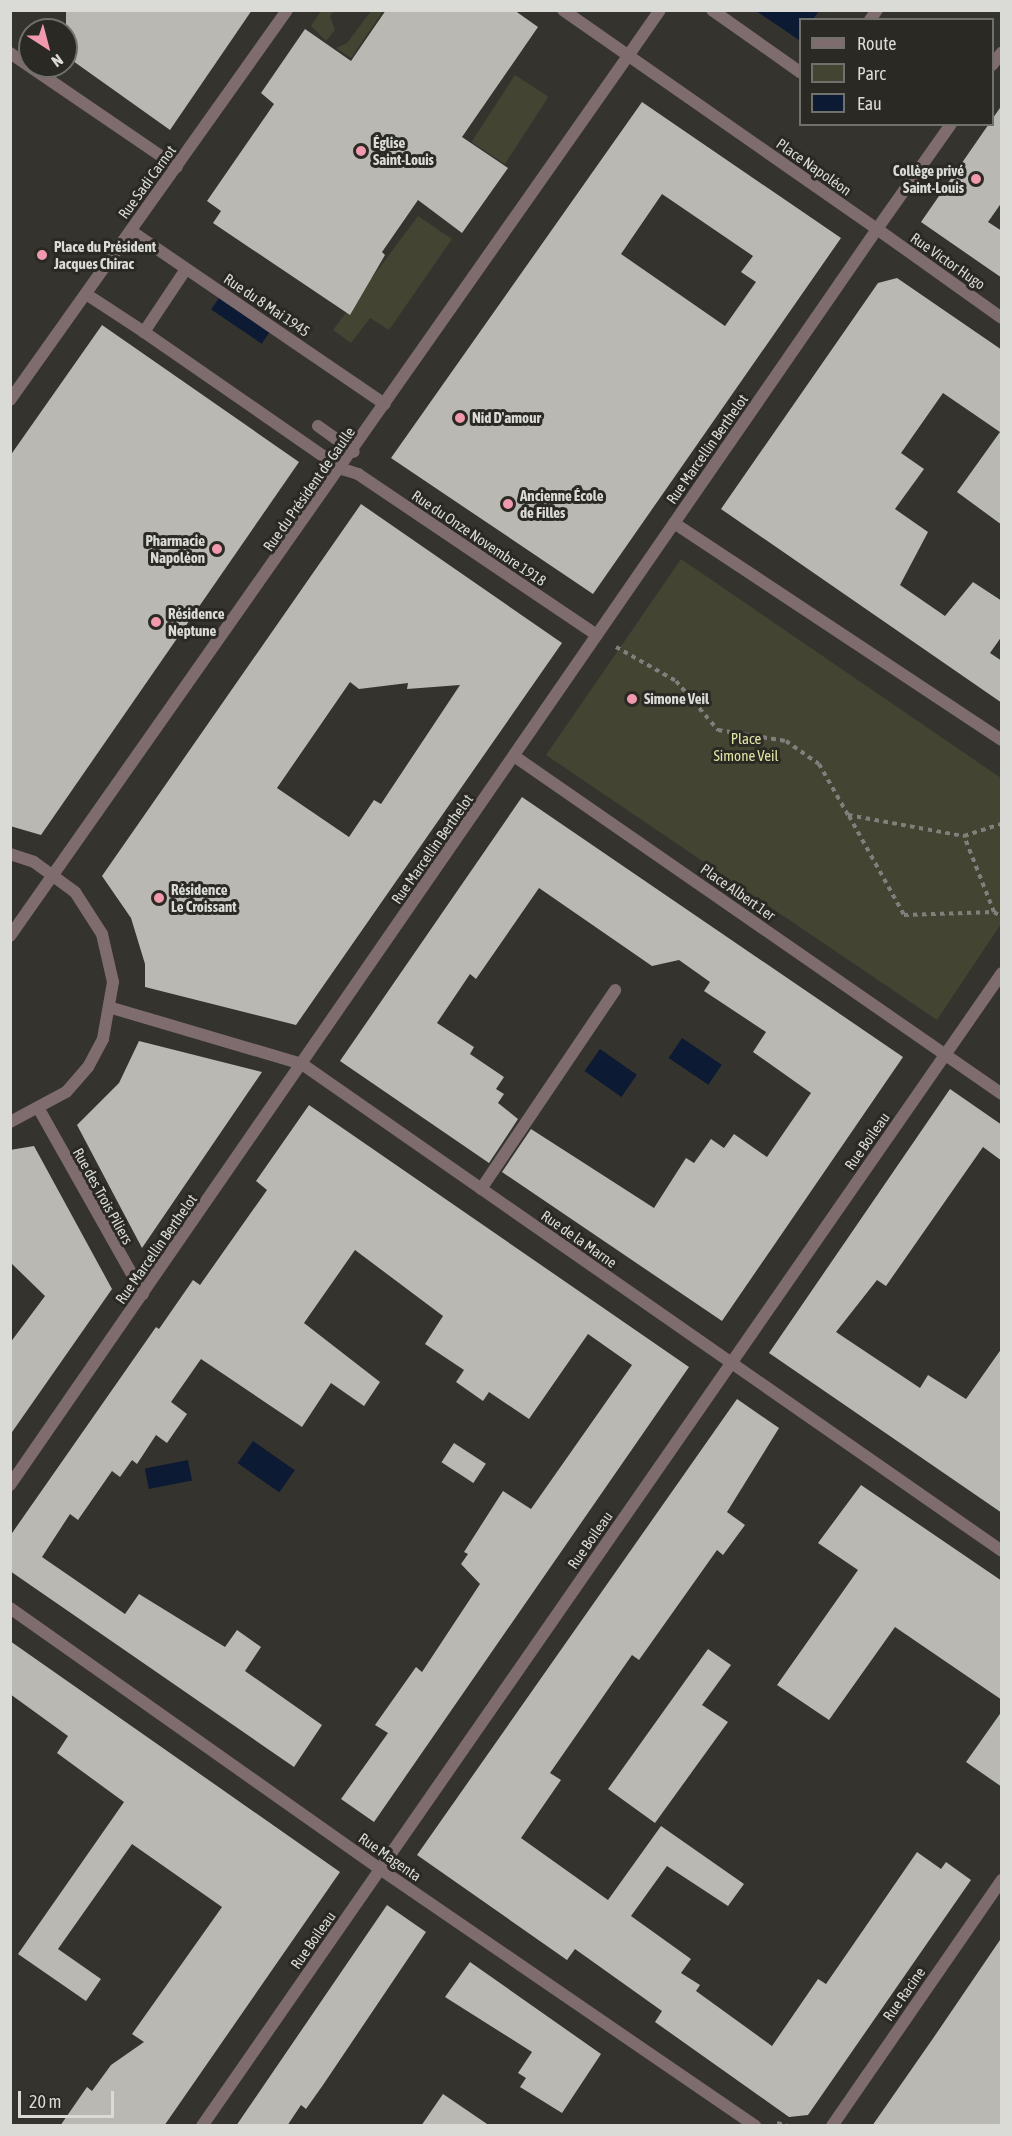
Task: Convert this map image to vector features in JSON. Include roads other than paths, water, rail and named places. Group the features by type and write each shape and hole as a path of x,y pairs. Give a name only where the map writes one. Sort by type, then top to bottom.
{"street":[{"name":"Rue Sadi Carnot","path":"10,400 287,10"},
{"name":"Place Napoléon","path":"563,10 877,229"},
{"path":"628,56 660,10"},
{"path":"712,10 799,71"},
{"path":"10,53 177,167"},
{"name":"Rue du Président de Gaulle","path":"10,936 57,875 628,56"},
{"path":"877,229 950,126"},
{"name":"Rue Victor Hugo","path":"877,229 1002,318"},
{"name":"Rue Marcellin Berthelot","path":"10,1485 877,229"},
{"name":"Rue du 8 Mai 1945","path":"131,231 385,405"},
{"path":"144,332 186,269"},
{"name":"Rue du Onze Novembre 1918","path":"86,294 342,469 371,483 597,635"},
{"path":"318,426 354,452"},
{"path":"674,523 1002,740"},
{"name":"Place Albert 1er","path":"514,756 1002,1094"},
{"path":"10,854 57,875 91,912 110,958 112,1008 103,1039 88,1067 66,1092 40,1110 10,1122"},
{"name":"Rue Boileau","path":"202,2126 1002,972"},
{"path":"481,1189 615,990"},
{"name":"Rue de la Marne","path":"112,1008 302,1064 730,1364 1002,1551"},
{"name":"Rue des Trois Piliers","path":"40,1110 142,1294"},
{"name":"Rue Magenta","path":"10,1608 380,1869 755,2126"},
{"name":"Rue Racine","path":"832,2126 1002,1881"}],"water":[{"path":"819,10 814,18 799,18 799,40 756,11"},
{"path":"219,298 270,332 262,344 211,310"},
{"path":"682,1038 722,1065 708,1085 669,1058"},
{"path":"600,1049 637,1075 621,1097 585,1071"},
{"path":"253,1441 295,1470 279,1492 238,1463"},
{"path":"188,1460 192,1481 149,1489 145,1468"}],"place":[{"name":"Église Saint-Louis","path":"361,151"},
{"name":"Collège privé Saint-Louis","path":"976,179"},
{"name":"Place du Président Jacques Chirac","path":"42,255"},
{"name":"Nid D'amour","path":"460,418"},
{"name":"Ancienne École de Filles","path":"508,504"},
{"name":"Pharmacie Napoléon","path":"217,549"},
{"name":"Résidence Neptune","path":"156,622"},
{"name":"Simone Veil","path":"632,699"},
{"name":"Résidence Le Croissant","path":"159,898"}],"park label":[{"name":"Place Simone Veil","path":"746,746"}]}
